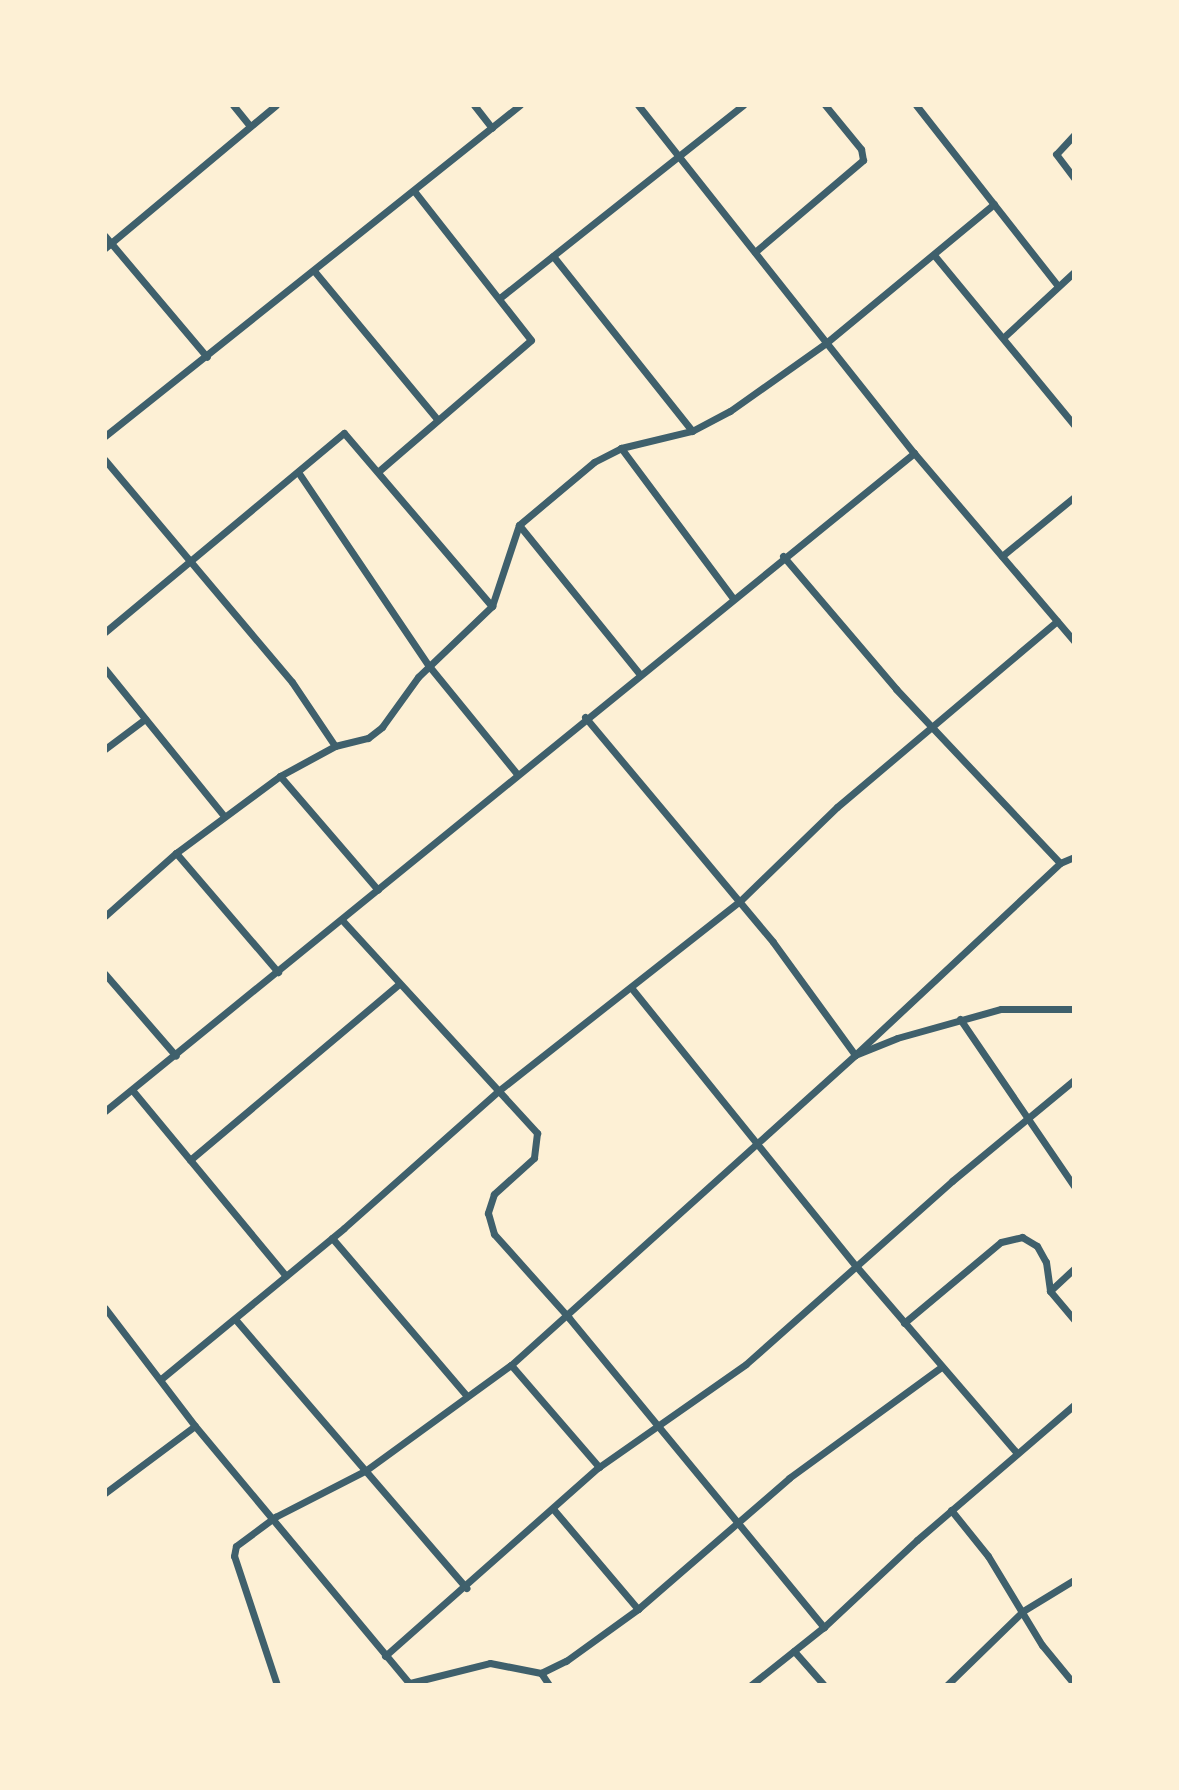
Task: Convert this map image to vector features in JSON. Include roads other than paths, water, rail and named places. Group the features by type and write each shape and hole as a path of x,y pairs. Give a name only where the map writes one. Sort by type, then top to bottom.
{"street":[{"path":"233,105 250,126"},
{"path":"108,246 276,105"},
{"path":"474,105 492,128"},
{"path":"105,436 315,272 520,105"},
{"path":"638,105 914,453 1074,641"},
{"path":"501,298 743,105"},
{"path":"755,252 863,160 861,149 825,105"},
{"path":"916,105 1057,285"},
{"path":"1074,135 1056,154 1074,178"},
{"path":"380,470 531,340 501,298 415,192"},
{"path":"105,916 176,853 279,776 335,746 358,742 382,727 429,666 492,606 519,525 594,462 621,448 692,431 730,411 826,343 994,204"},
{"path":"105,236 108,246 207,358"},
{"path":"934,254 1004,336 1074,425"},
{"path":"553,256 692,431"},
{"path":"315,272 438,420"},
{"path":"1004,336 1074,272"},
{"path":"105,632 345,433 380,470 492,606"},
{"path":"621,448 732,597"},
{"path":"105,1111 342,920 732,597 914,453"},
{"path":"105,460 188,562 292,682 335,746"},
{"path":"298,472 429,666 517,774"},
{"path":"1002,556 1074,497"},
{"path":"519,525 639,673"},
{"path":"783,556 933,728 1060,863"},
{"path":"161,1379 332,1238 497,1093 633,990 740,901 838,807 1058,621"},
{"path":"105,669 224,816"},
{"path":"585,718 740,901 855,1055"},
{"path":"105,749 145,719"},
{"path":"279,776 378,890"},
{"path":"176,853 278,972"},
{"path":"277,1685 234,1556 236,1546 275,1517 365,1471 511,1366 569,1318 1060,863 1074,857"},
{"path":"342,920 398,985 537,1133 534,1158 494,1194 488,1213 494,1234 569,1318 824,1627"},
{"path":"105,974 176,1055"},
{"path":"190,1160 398,985"},
{"path":"633,990 856,1266 940,1367 1017,1452"},
{"path":"855,1055 960,1019 1001,1009 1074,1009"},
{"path":"960,1019 1074,1186"},
{"path":"385,1656 466,1588 599,1467 661,1428 746,1364 1027,1117 1074,1080"},
{"path":"133,1091 286,1276"},
{"path":"905,1324 1001,1242 1018,1237 1032,1241 1042,1254 1050,1291 1074,1320"},
{"path":"332,1238 467,1396"},
{"path":"1050,1291 1074,1269"},
{"path":"105,1308 195,1426 275,1517 385,1656 411,1684 489,1663 541,1673 566,1661 638,1609 737,1522 852,1430 940,1367"},
{"path":"234,1319 466,1588"},
{"path":"511,1366 599,1467"},
{"path":"751,1685 824,1627 951,1510 1074,1405"},
{"path":"105,1493 155,1452 195,1426"},
{"path":"554,1510 638,1609"},
{"path":"951,1510 988,1556 1074,1684"},
{"path":"947,1685 1023,1611 1074,1580"},
{"path":"794,1651 824,1685"},
{"path":"541,1673 549,1685"}]}
